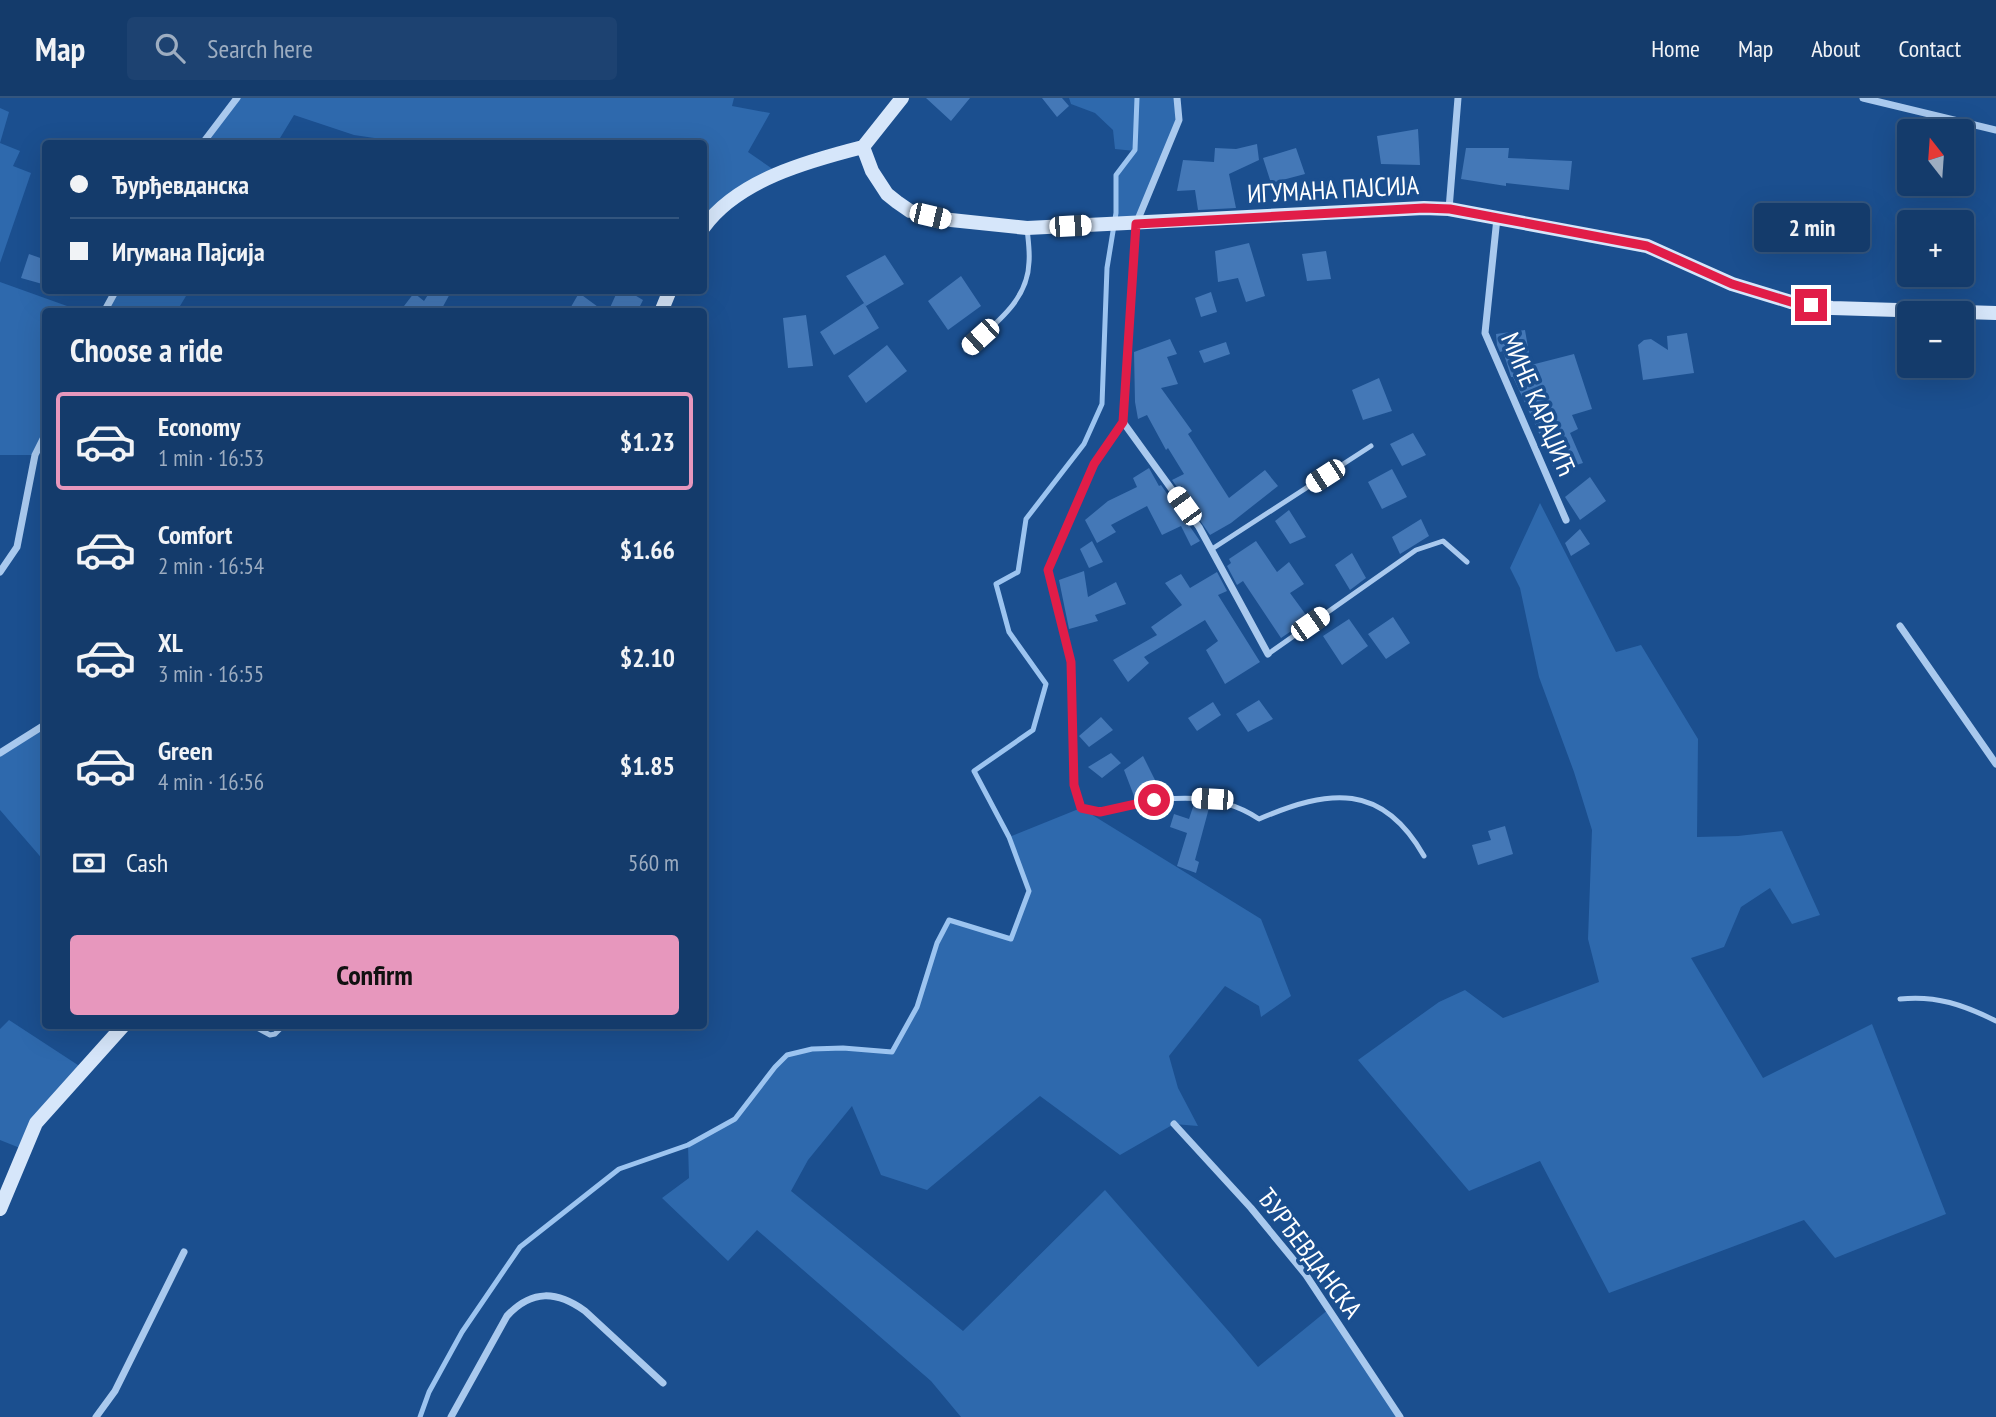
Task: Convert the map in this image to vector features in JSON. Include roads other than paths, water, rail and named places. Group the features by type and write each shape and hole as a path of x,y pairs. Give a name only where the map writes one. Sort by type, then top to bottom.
{"street":[{"path":"205,140 237,98"},
{"path":"707,222 746,188 863,147 902,98"},
{"path":"1074,785 1071,662 1048,570 1094,464 1123,422 1136,224 1180,120 1177,98"},
{"path":"1450,209 1458,98"},
{"path":"1863,98 1996,130"},
{"name":"ИГУМАНА ПАЈСИЈА","path":"863,147 872,171 887,194 910,211 951,220 1027,228 1424,208 1450,209 1647,246 1732,284 1791,302 1832,308 1996,313"},
{"name":"МИНЕ КАРАЏИЋ","path":"1497,218 1485,333 1566,520"},
{"path":"1123,422 1199,527 1268,653"},
{"path":"0,572 18,547 35,455 42,441"},
{"path":"1900,626 1996,764"},
{"path":"0,754 42,727"},
{"path":"0,1209 36,1123 120,1029"},
{"name":"ЂУРЂЕВДАНСКА","path":"1174,1124 1251,1208 1306,1275 1400,1417"},
{"path":"96,1417 115,1391 184,1252"},
{"path":"451,1417 507,1316 516,1306 545,1295 572,1301 663,1383"}],"lane":[{"path":"966,350 1009,312 1024,287 1029,263 1027,228"},
{"path":"1212,550 1371,446"},
{"path":"1268,653 1416,550 1443,541 1467,562"},
{"path":"1074,785 1081,808 1100,812 1171,797 1212,799 1249,812 1259,819 1314,801 1352,797 1382,807 1401,824 1424,856"},
{"path":"1900,999 1927,998 1953,1002 1996,1021"},
{"path":"259,1029 270,1035 280,1029"}],"waterway":[{"path":"420,1417 429,1392 462,1332 520,1247 619,1169 688,1145 735,1119 787,1055 812,1049 843,1048 892,1052 917,1007 937,943 949,920 1011,939 1029,891 1009,837 974,771 1033,730 1046,684 1009,632 996,584 1018,572 1026,519 1084,444 1102,404 1107,268 1116,213 1116,175 1135,150 1137,98"}]}
